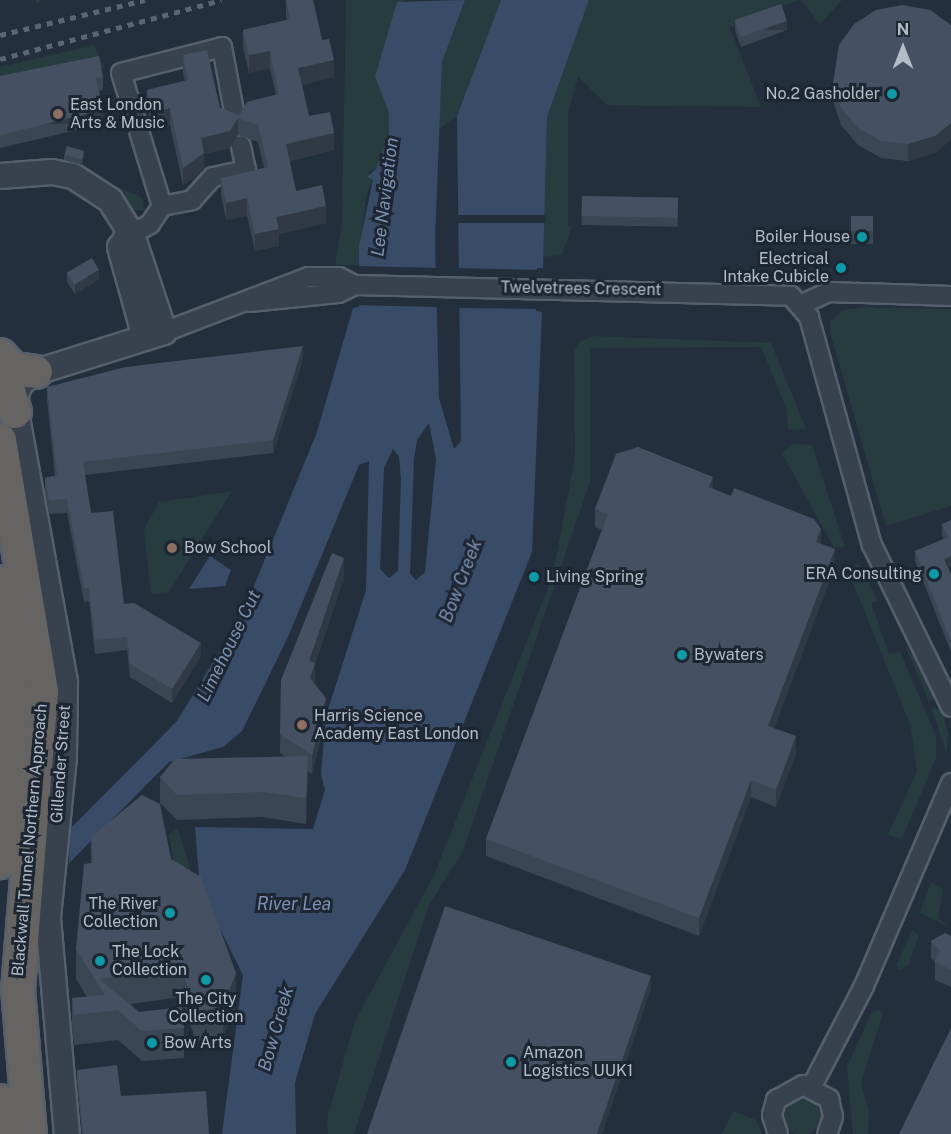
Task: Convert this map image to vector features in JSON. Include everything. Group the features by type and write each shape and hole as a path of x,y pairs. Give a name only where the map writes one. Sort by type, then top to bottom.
{"highway":[{"path":"0,357 13,369 36,372"},
{"path":"0,357 15,412"},
{"name":"Blackwall Tunnel Northern Approach","path":"0,440 42,692 18,989 30,1134"},
{"name":"Blackwall Tunnel Northern Approach","path":"0,582 14,726 0,862"},
{"path":"0,1101 2,1134"}],"street":[{"path":"162,206 121,73 222,47 236,122"},
{"path":"125,238 150,224 162,206 192,200 213,177 246,170 241,146"},
{"path":"0,176 31,170 73,176 111,200 155,334"},
{"path":"0,190 27,184 64,189 98,210 125,238"},
{"name":"Twelvetrees Crescent","path":"36,372 250,302 261,291 289,281 344,285 777,292 802,304"},
{"path":"951,296 829,292 802,304 872,545 951,707"},
{"name":"Gillender Street","path":"36,372 20,384 15,412 65,682 50,887 67,1134"},
{"path":"922,650 951,680"},
{"path":"812,1086 864,986 951,783"},
{"path":"778,1134 772,1115 776,1100 792,1087 812,1086"},
{"path":"812,1086 833,1109 827,1134"}],"green space":[{"path":"346,0 405,0 375,77 389,113 389,135 376,169 368,172 373,180 366,195 360,265 335,265 342,222"},
{"path":"465,0 501,0 457,116 439,129 442,62"},
{"path":"589,0 797,0 730,28 761,107 607,105 578,77 568,113 568,225 572,226 562,255 543,257 547,117"},
{"path":"801,0 842,0 820,24"},
{"path":"94,45 105,68 0,88 0,67"},
{"path":"82,165 101,180 143,198 144,210 131,210 113,190 80,170"},
{"path":"864,307 951,309 951,506 886,526 830,332 831,321 843,310"},
{"path":"595,336 771,343 806,429 788,430 787,410 761,347 590,348 590,482 463,851 429,905 354,1134 328,1134 327,1119 355,1021 434,875 552,578 575,458 574,351 581,341"},
{"path":"794,444 812,445 845,547 834,548 782,453"},
{"path":"232,491 169,592 151,594 144,529 159,502"},
{"path":"858,563 878,601 871,603 889,654 900,651 936,736 936,758 902,839 888,835 917,771 910,724 849,573"},
{"path":"904,643 930,680 938,697 929,702"},
{"path":"942,708 948,735 947,756 932,709"},
{"path":"178,828 191,872 176,874 169,835"},
{"path":"931,882 943,889 938,918 951,928 920,913"},
{"path":"912,931 919,934 909,964 901,970 896,966"},
{"path":"878,1010 883,1013 861,1083 869,1112 868,1134 853,1134 847,1067 871,1013"},
{"path":"802,1097 809,1098 815,1103 820,1109 820,1123 815,1129 809,1134 802,1135 795,1134 789,1129 784,1123 783,1116 784,1109 789,1103 795,1098"},
{"path":"734,1111 756,1120 762,1134 721,1134"}],"water":[{"name":"River Lea","path":"465,0 442,62 435,239 439,398 454,449 461,441 457,116 501,0 589,0 547,117 543,268 537,268 536,311 542,312 532,552 405,870 315,1014 295,1083 296,1134 222,1134 243,975 200,889 195,827 313,829 325,790 321,774 326,716 366,590 369,461 359,465 288,637 242,731 223,747 169,762 0,933 0,900 177,721 243,613 317,432 353,308 359,307 359,247 373,180 367,177 376,169 389,135 389,113 375,77 397,2","holes":["429,423 436,459 425,572 416,580 410,574 414,459 417,440","393,449 399,457 401,479 398,571 389,578 380,569 384,468"]},
{"path":"210,556 231,570 225,586 189,589"}],"pier":[{"path":"455,215 546,215 546,223 455,223"},
{"path":"357,266 438,268 438,307 351,305 356,305"},
{"path":"456,268 544,270 540,271 544,309 456,308"},
{"path":"70,828 69,866 0,936 0,896"}],"building":[{"path":"286,0 313,0 322,40 329,39 334,60 298,68 309,116 330,112 334,133 286,144 296,191 322,185 326,206 276,217 279,229 255,234 247,198 226,203 221,178 268,167 258,125 238,118 230,131 201,138 204,153 183,168 170,108 152,112 147,90 188,80 183,55 207,50 220,108 239,115 247,102 279,94 270,51 249,55 243,30 290,19"},
{"path":"781,4 787,21 741,37 735,20"},
{"name":"No.2 Gasholder","path":"902,5 930,10 951,25 951,123 935,136 908,144 881,141 858,128 841,108 833,83 839,45 854,24 876,10"},
{"path":"99,56 103,77 96,78 103,110 0,135 0,76"},
{"path":"67,146 84,151 82,160 65,155"},
{"path":"582,196 678,198 678,218 582,216"},
{"path":"851,216 873,216 873,231 851,231"},
{"path":"92,258 99,270 74,285 67,272"},
{"path":"303,346 273,440 83,462 91,513 113,511 124,604 134,603 201,643 172,689 130,664 127,637 95,640 89,588 84,588 67,499 49,500 45,478 57,475 47,387 126,367"},
{"name":"Bywaters","path":"638,447 713,477 709,487 731,496 734,488 814,519 821,529 816,542 835,549 768,726 796,736 776,790 751,780 699,918 486,839 608,514 595,509 616,454"},
{"path":"951,520 951,556 944,559 951,575 951,642 915,551 948,537 942,524"},
{"path":"332,553 344,558 309,661 315,663 310,678 326,698 312,755 280,734 281,680"},
{"path":"308,756 306,798 263,792 177,795 160,777 175,759"},
{"path":"142,795 160,804 171,859 201,877 236,973 223,1007 196,1011 181,967 99,979 139,1012 182,1007 184,1028 142,1031 118,1010 74,1015 72,998 105,995 76,949 84,864 93,863 91,837"},
{"name":"Amazon Logistics UUK1","path":"445,906 651,976 597,1134 367,1134"},
{"path":"945,933 951,936 951,970 935,962 940,951 931,941"},
{"path":"951,1028 951,1134 899,1134"},
{"path":"117,1065 121,1096 206,1091 209,1134 83,1134 77,1070"}],"railway":[{"path":"0,35 145,0"},
{"path":"0,59 221,0"}],"place":[{"name":"No.2 Gasholder","path":"892,94"},
{"name":"East London Arts & Music","path":"58,114"},
{"name":"Boiler House","path":"862,237"},
{"name":"Electrical Intake Cubicle","path":"841,268"},
{"name":"Bow School","path":"172,548"},
{"name":"ERA Consulting","path":"934,574"},
{"name":"Living Spring","path":"534,577"},
{"name":"Bywaters","path":"682,655"},
{"name":"Harris Science Academy East London","path":"302,725"},
{"name":"The River Collection","path":"170,913"},
{"name":"The Lock Collection","path":"100,961"},
{"name":"The City Collection","path":"206,980"},
{"name":"Bow Arts","path":"152,1043"},
{"name":"Amazon Logistics UUK1","path":"511,1062"}],"water label":[{"name":"Lee Navigation","path":"385,197"},
{"name":"Bow Creek","path":"461,581"},
{"name":"Limehouse Cut","path":"229,646"},
{"name":"Bow Creek","path":"276,1029"}]}
